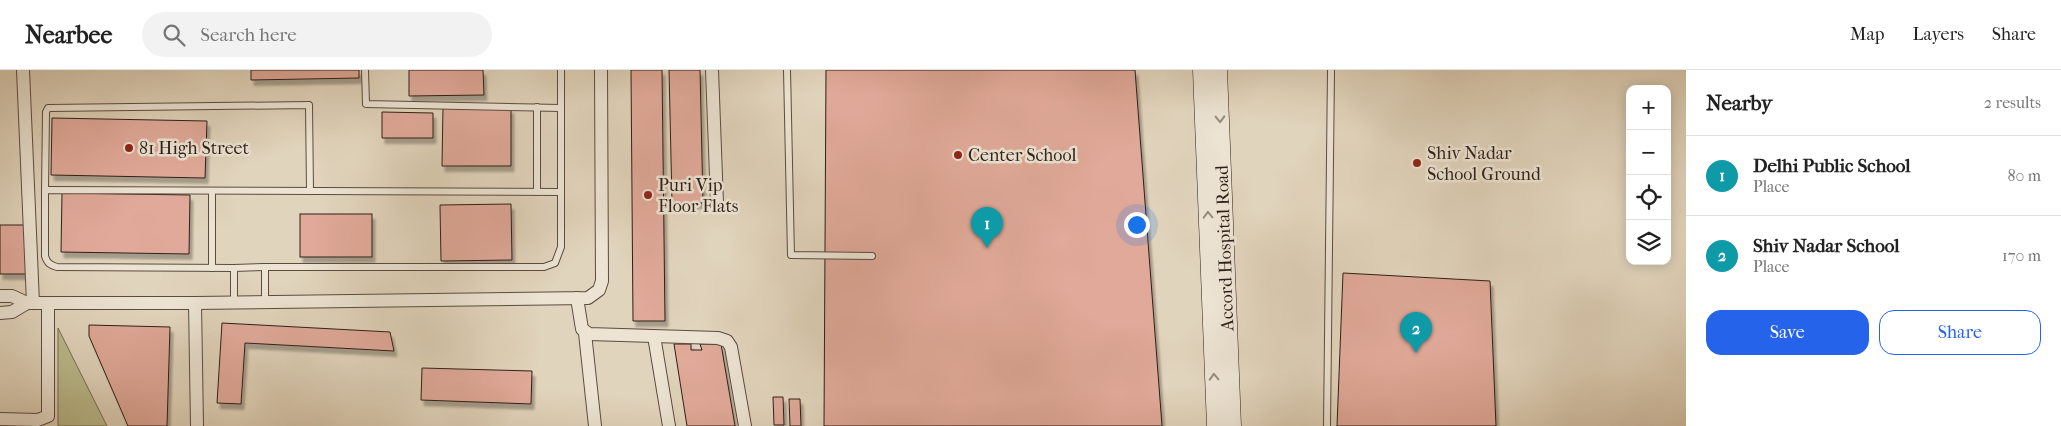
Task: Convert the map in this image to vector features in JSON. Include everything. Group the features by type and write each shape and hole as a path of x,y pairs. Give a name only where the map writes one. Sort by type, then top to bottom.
{"street":[{"path":"23,70 30,303"},
{"path":"0,296 12,296 30,303 588,298 595,295 602,281 601,70"},
{"path":"712,70 718,203"},
{"path":"1202,70 1216,426"},
{"name":"Accord Hospital Road","path":"1218,70 1232,426"},
{"path":"577,298 582,329 585,332 595,426"},
{"path":"0,313 12,312 30,303"},
{"path":"0,419 38,420 48,416 48,303"},
{"path":"195,303 197,426"},
{"path":"585,332 718,338 727,341 731,348 744,426"},
{"path":"654,336 669,426"}],"lane":[{"path":"365,70 366,104 561,108"},
{"path":"310,191 309,105 48,108 46,112 45,256 47,263 57,267 544,268 555,263 561,247 561,70"},
{"path":"787,70 791,255 872,256"},
{"path":"1327,426 1331,70"},
{"path":"537,107 538,192"},
{"path":"45,190 561,192"},
{"path":"212,190 212,268"},
{"path":"265,267 265,302"},
{"path":"234,268 234,302"}],"shaded area":[{"path":"58,328 107,426 58,426"}],"building":[{"path":"251,70 359,70 359,78 251,80"},
{"path":"409,70 483,70 484,95 409,96"},
{"name":"Puri Vip Floor Flats","path":"631,70 662,70 665,321 633,321"},
{"path":"669,70 700,70 703,203 672,203"},
{"path":"826,70 1135,70 1162,426 824,426"},
{"path":"443,107 511,108 511,166 442,166"},
{"path":"382,112 433,113 433,138 382,138"},
{"name":"81 High Street","path":"52,118 207,121 205,178 51,175"},
{"path":"62,193 190,195 189,254 61,252"},
{"path":"511,204 512,260 441,261 440,205"},
{"path":"300,214 372,214 372,257 300,257"},
{"path":"0,225 25,225 26,274 0,274"},
{"path":"1343,273 1490,281 1496,426 1337,426"},
{"path":"222,323 390,332 394,351 245,343 241,404 217,403"},
{"path":"89,325 170,327 167,426 128,426 89,336"},
{"path":"674,344 691,344 691,350 702,350 700,344 721,344 735,426 687,426"},
{"path":"422,368 532,371 531,404 421,400"},
{"path":"773,397 783,397 784,425 774,425"},
{"path":"789,399 800,399 801,426 790,426"}],"place":[{"name":"81 High Street","path":"129,148"},
{"name":"Center School","path":"958,155"},
{"name":"Shiv Nadar School Ground","path":"1417,163"},
{"name":"Puri Vip Floor Flats","path":"648,195"},
{"name":"Delhi Public School","path":"987,248"},
{"name":"Shiv Nadar School","path":"1416,353"}]}
